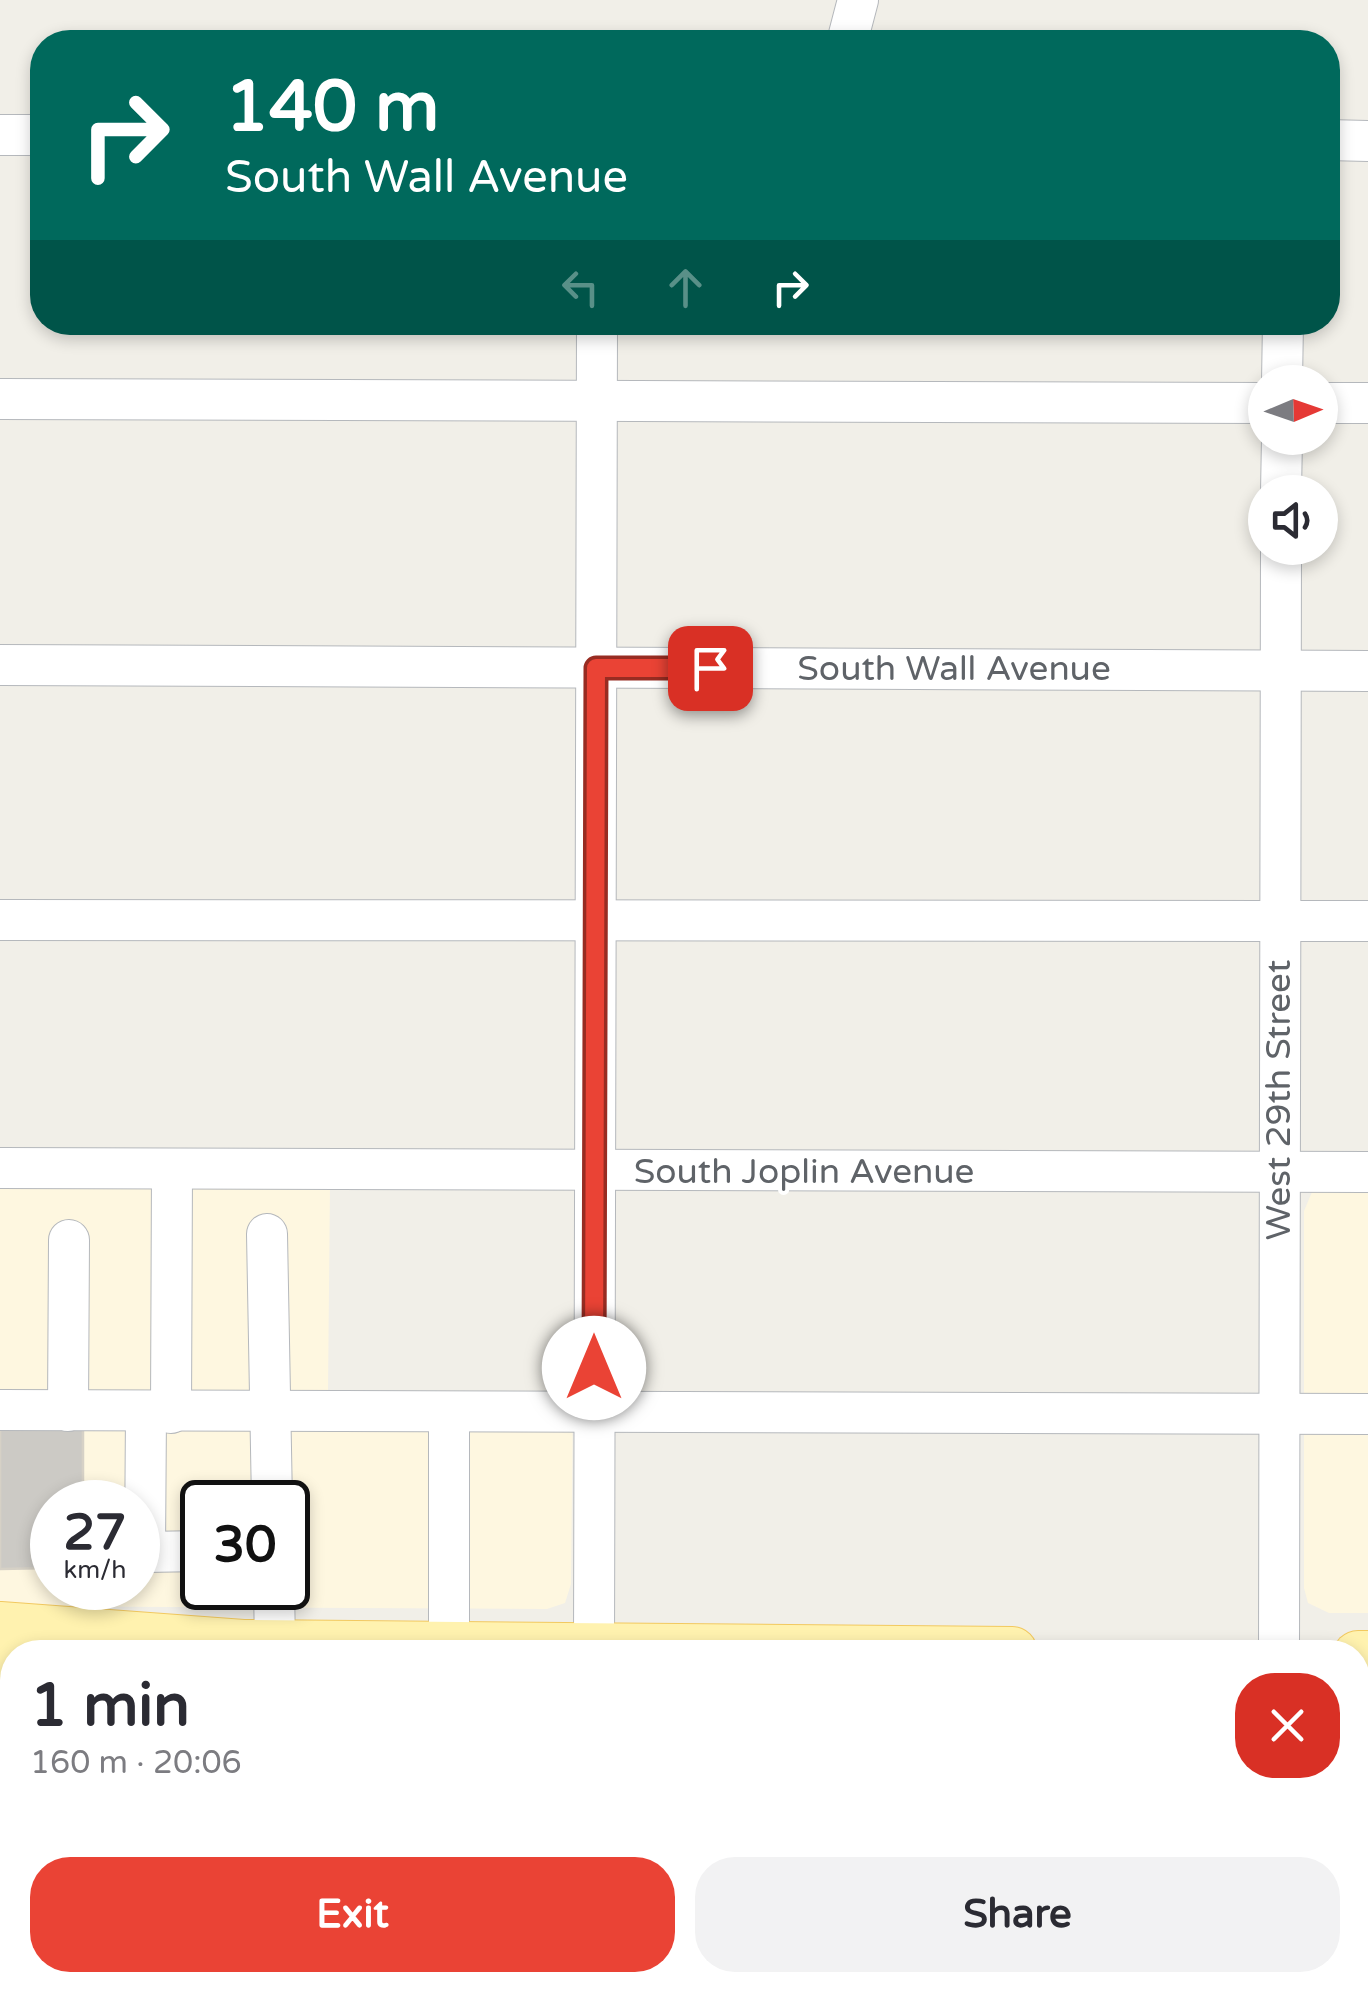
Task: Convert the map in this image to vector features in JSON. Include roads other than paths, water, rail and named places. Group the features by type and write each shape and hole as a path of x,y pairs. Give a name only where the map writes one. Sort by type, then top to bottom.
{"main road":[{"path":"0,1628 161,1640"}],"street":[{"path":"850,30 858,0"},
{"path":"0,135 30,135"},
{"path":"1340,140 1368,140"},
{"path":"594,1640 597,335"},
{"path":"1282,365 1283,335"},
{"path":"0,399 1248,404"},
{"path":"1338,403 1368,403"},
{"name":"West 29th Street","path":"1279,1640 1281,565"},
{"name":"South Wall Avenue","path":"0,666 1368,671"},
{"path":"0,920 1368,921"},
{"name":"South Joplin Avenue","path":"0,1168 1368,1172"},
{"path":"172,1169 158,1413 145,1552 180,1551"},
{"path":"267,1234 271,1480"},
{"path":"68,1411 70,1240"},
{"path":"0,1410 1368,1414"},
{"path":"449,1413 449,1640"},
{"path":"257,1640 267,1610"}]}
